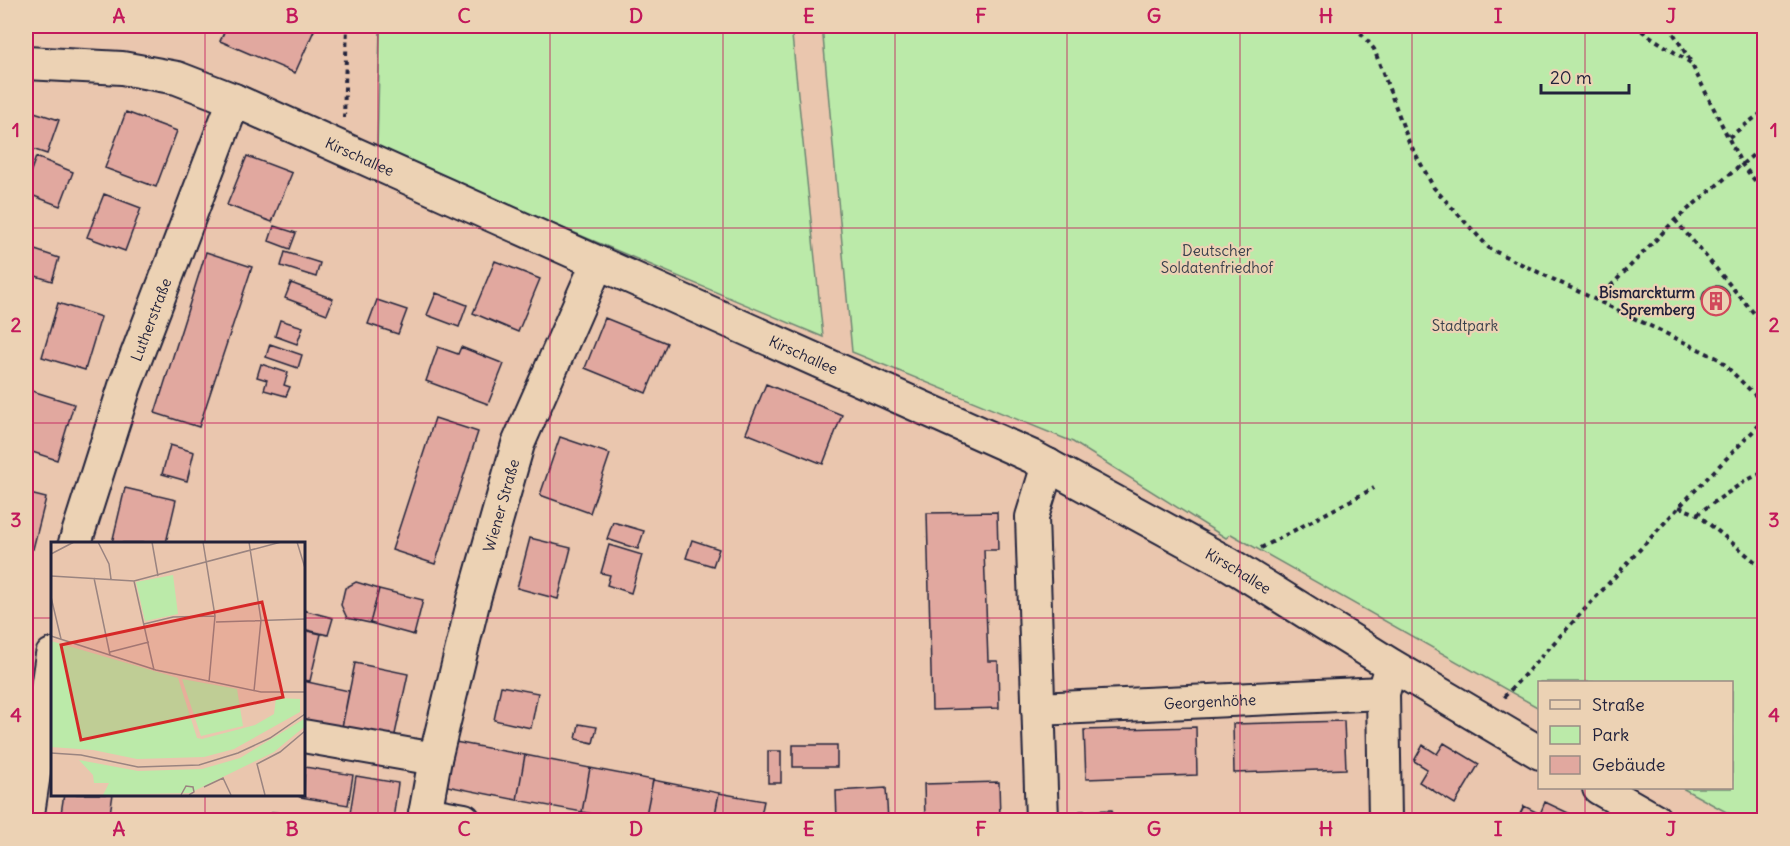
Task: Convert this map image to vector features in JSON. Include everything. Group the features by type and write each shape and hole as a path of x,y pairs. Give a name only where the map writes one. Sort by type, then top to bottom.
{"street":[{"name":"Kirschallee","path":"26,63 122,68 177,78 234,100 1048,465 1229,564 1387,679 1483,720 1538,752"},
{"name":"Lutherstraße","path":"75,542 125,386 234,100"},
{"name":"Wiener Straße","path":"425,817 435,759 474,599 518,444 597,264"},
{"path":"1042,820 1032,516 1048,465"},
{"path":"27,820 41,690 51,659"},
{"path":"1385,820 1387,679"},
{"name":"Georgenhöhe","path":"1038,709 1387,679"},
{"path":"304,736 435,759"},
{"path":"1601,789 1655,820"},
{"path":"425,817 464,820"}],"path":[{"path":"343,149 347,26"},
{"path":"1355,26 1374,49 1409,142 1434,188 1490,249 1719,359 1764,404"},
{"path":"1634,26 1691,63"},
{"path":"1669,26 1691,63 1741,163 1764,192"},
{"path":"1729,137 1764,111"},
{"path":"1598,300 1675,220 1764,146"},
{"path":"1675,220 1764,325"},
{"path":"1483,720 1679,507 1764,420"},
{"path":"1697,514 1745,481 1764,472"},
{"path":"1229,564 1374,488"},
{"path":"1679,507 1697,514 1764,569"}],"green space":[{"path":"380,26 791,26 823,337 377,150"},
{"name":"Deutscher Soldatenfriedhof","path":"822,26 1764,26 1764,820 1741,820 1684,789 1733,789 1733,681 1538,681 1538,707 1231,534 1226,538 1073,442 852,352"}],"building":[{"path":"227,26 316,26 295,73 220,41"},
{"path":"28,110 59,120 47,154 26,147"},
{"path":"126,112 177,131 156,187 105,168"},
{"path":"247,156 292,173 272,222 227,205"},
{"path":"36,157 73,172 60,206 26,193 26,184"},
{"path":"104,194 141,208 125,251 87,237"},
{"path":"274,226 296,233 290,249 269,241"},
{"path":"26,247 59,258 52,281 26,273"},
{"path":"206,252 252,267 199,427 155,413"},
{"path":"285,252 320,263 316,277 281,266"},
{"path":"495,261 540,279 518,332 473,313"},
{"path":"291,283 333,299 327,314 285,298"},
{"name":"Bismarckturm Spremberg","path":"1716,286 1726,290 1730,300 1726,310 1716,314 1706,310 1702,300 1706,290"},
{"path":"436,293 467,305 459,327 427,315"},
{"path":"377,300 407,310 398,334 368,324"},
{"path":"58,303 101,317 85,370 42,357"},
{"path":"605,318 667,343 646,393 585,368"},
{"path":"280,320 303,327 297,344 275,336"},
{"path":"270,344 302,355 298,368 266,357"},
{"path":"438,347 458,354 461,347 504,364 488,404 426,381"},
{"path":"261,364 288,373 284,385 290,387 286,396 264,390 267,380 257,377"},
{"path":"766,384 842,415 823,464 746,433"},
{"path":"29,390 74,404 57,460 26,450 26,402"},
{"path":"435,418 478,432 435,564 392,550"},
{"path":"560,437 610,454 590,513 540,495"},
{"path":"170,445 194,452 187,481 162,474"},
{"path":"125,488 176,500 166,542 112,542"},
{"path":"26,493 46,498 33,549 26,547"},
{"path":"997,512 998,550 984,550 988,661 998,661 999,708 932,710 927,513"},
{"path":"613,522 644,531 638,549 607,539"},
{"path":"530,538 571,548 558,599 517,588"},
{"path":"692,540 719,549 713,566 686,558"},
{"path":"609,545 642,555 631,593 607,585 610,575 601,573"},
{"path":"356,582 379,589 370,623 347,618 341,605 345,588"},
{"path":"379,589 423,600 414,635 370,623"},
{"path":"304,610 333,618 328,635 304,629"},
{"path":"304,630 321,634 310,681 304,680"},
{"path":"355,663 408,674 394,739 342,727"},
{"path":"304,681 349,691 342,727 304,719"},
{"path":"501,686 538,693 531,728 494,720"},
{"path":"1344,721 1346,769 1234,773 1233,724"},
{"path":"579,724 597,727 593,743 576,739"},
{"path":"1196,727 1197,775 1086,779 1084,730"},
{"path":"455,742 525,755 517,800 447,786"},
{"path":"1444,743 1479,764 1455,804 1419,782 1427,769 1414,761 1423,745 1437,754"},
{"path":"793,745 837,745 837,767 793,767"},
{"path":"768,751 781,751 781,783 768,783"},
{"path":"525,755 590,768 582,812 517,800"},
{"path":"305,767 353,775 348,805 300,797 304,795"},
{"path":"590,768 653,780 645,820 627,820 582,812"},
{"path":"356,776 398,783 393,820 349,820"},
{"path":"653,780 719,793 714,820 645,820"},
{"path":"999,782 1000,820 925,820 924,784"},
{"path":"886,788 888,820 837,820 836,791"},
{"path":"719,793 764,801 760,820 714,820"},
{"path":"64,795 113,795 109,820 60,820"},
{"path":"1545,802 1581,819 1517,820 1524,806 1540,814"},
{"path":"1112,810 1113,820 1080,820 1080,811"},
{"path":"272,812 280,813 279,820 271,820"}],"place":[{"name":"Bismarckturm Spremberg","path":"1716,301"}],"park label":[{"name":"Stadtpark","path":"1465,325"}]}
